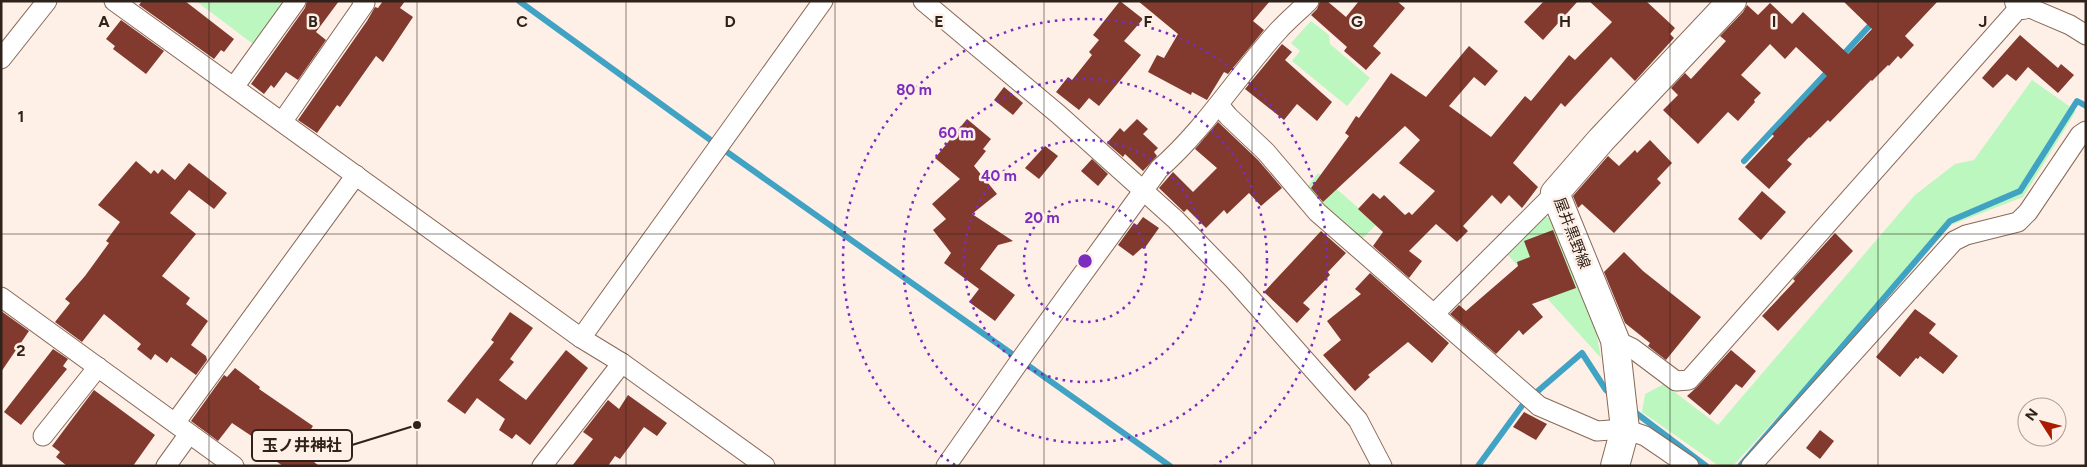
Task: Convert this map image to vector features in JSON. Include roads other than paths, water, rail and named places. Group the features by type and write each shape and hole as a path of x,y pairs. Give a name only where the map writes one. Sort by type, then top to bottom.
{"main road":[{"name":"屋井黒野線","path":"1614,466 1625,429 1614,340 1555,192 1601,140 1732,1"}],"street":[{"path":"1,59 47,1"},
{"path":"114,1 581,338 622,363 765,466"},
{"path":"234,87 296,1"},
{"path":"282,122 365,3 362,1"},
{"path":"581,338 824,1"},
{"path":"923,1 1058,114 1176,220 1234,280 1358,420 1382,466"},
{"path":"946,466 1159,169 1175,155 1219,105 1278,31 1309,1"},
{"path":"1614,340 1632,348 1676,381 1689,380 2022,2 2070,25 2086,35"},
{"path":"1219,105 1266,152 1317,212 1460,339 1539,406 1597,431 1625,429 1645,436 1689,466"},
{"path":"1751,466 1954,241 1966,235 2018,222 2028,212 2080,135 2086,131"},
{"path":"166,466 182,428 356,175"},
{"path":"1434,314 1555,192"},
{"path":"1,296 234,466"},
{"path":"542,466 622,363"},
{"path":"43,436 98,367"}],"waterway":[{"path":"519,1 727,152 1170,466"},
{"path":"1840,58 1874,21"},
{"path":"1744,161 1830,69"},
{"path":"1740,466 1950,221 2020,191 2077,101 2086,106"},
{"path":"1478,466 1524,403 1582,353 1606,390 1614,397"},
{"path":"1632,410 1706,466"}],"place":[{"name":"玉ノ井神社","path":"417,425"}]}
